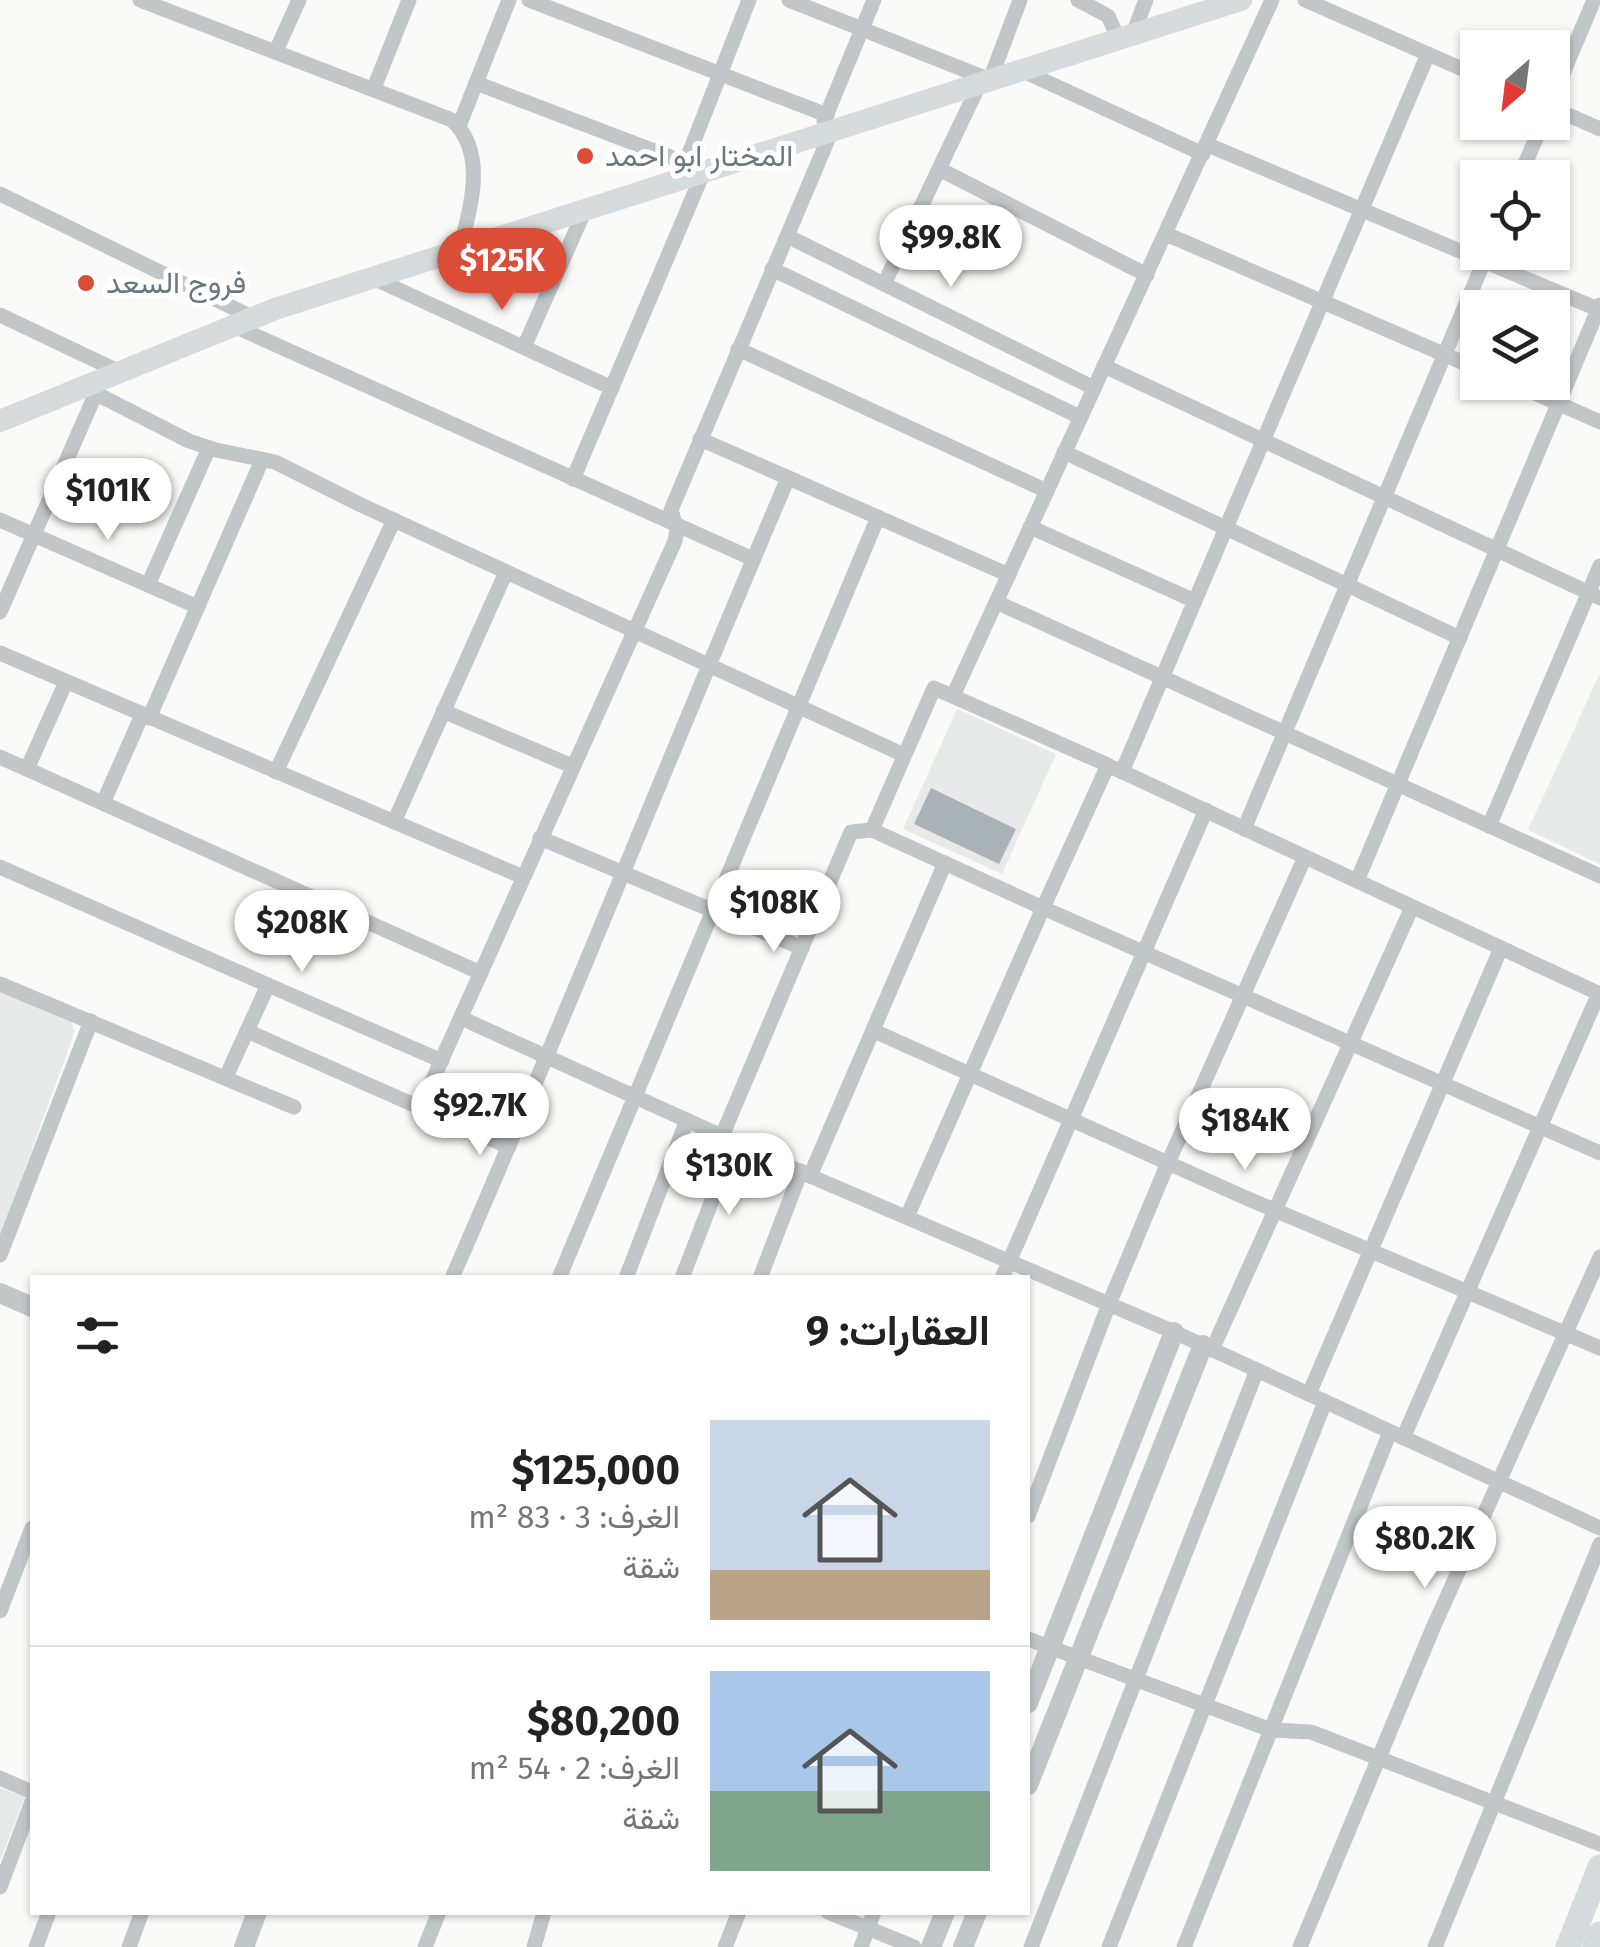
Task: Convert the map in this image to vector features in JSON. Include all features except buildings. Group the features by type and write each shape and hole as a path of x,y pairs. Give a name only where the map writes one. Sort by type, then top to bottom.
{"highway":[{"path":"1568,1947 1600,1867"},
{"path":"1595,1947 1600,1934"}],"main road":[{"path":"0,420 90,390 120,372 244,322 373,278 826,126 985,81 1241,0"}],"street":[{"path":"140,0 452,120 470,148 475,175 460,250"},
{"path":"188,18 196,0"},
{"path":"276,51 299,0"},
{"path":"374,88 409,0"},
{"path":"459,126 509,0"},
{"path":"529,0 720,74 826,126"},
{"path":"573,479 612,388 749,0"},
{"path":"788,0 985,81"},
{"path":"420,1108 676,541 670,510 787,236 874,0"},
{"path":"886,282 985,81 1020,0"},
{"path":"1078,0 1108,16 1126,38 1146,0"},
{"path":"953,696 1272,0"},
{"path":"1305,0 1460,68"},
{"path":"1570,57 1594,0"},
{"path":"907,1216 1044,908 1162,678 1428,54"},
{"path":"1020,70 1206,150 1460,247"},
{"path":"476,83 690,171"},
{"path":"1570,116 1600,129"},
{"path":"939,169 1147,275"},
{"path":"0,194 244,322 573,479 753,559"},
{"path":"524,348 585,210"},
{"path":"1166,234 1460,361"},
{"path":"787,236 1094,388"},
{"path":"772,269 1080,418"},
{"path":"1244,828 1480,270"},
{"path":"1357,881 1599,308 1515,270"},
{"path":"373,278 612,388"},
{"path":"0,315 120,372"},
{"path":"738,350 1046,491"},
{"path":"1104,366 1594,595"},
{"path":"0,612 90,390 209,448 275,462 904,756"},
{"path":"1549,400 1600,422"},
{"path":"700,440 1009,574"},
{"path":"148,586 209,448"},
{"path":"1064,452 1460,638"},
{"path":"103,803 198,607 262,460"},
{"path":"453,1275 549,1058 621,872 788,478"},
{"path":"560,1275 878,517"},
{"path":"0,520 198,607"},
{"path":"276,772 394,520"},
{"path":"1030,527 1195,601"},
{"path":"1489,826 1594,595 1600,566"},
{"path":"394,822 506,572"},
{"path":"996,602 1600,876"},
{"path":"0,653 523,877"},
{"path":"26,769 66,682"},
{"path":"872,830 934,688 1599,993 1466,1292 1396,1435 1184,1947"},
{"path":"443,711 572,766"},
{"path":"0,757 481,973"},
{"path":"1003,1275 1206,810"},
{"path":"683,1275 728,1138 851,832 872,830 1600,1153"},
{"path":"540,838 802,948"},
{"path":"1030,1511 1168,1163 1305,857"},
{"path":"761,1275 874,1032 945,863"},
{"path":"0,867 442,1061"},
{"path":"1030,1780 1207,1348 1275,1210 1412,906"},
{"path":"1308,1394 1501,948"},
{"path":"0,984 294,1107"},
{"path":"226,1077 268,985"},
{"path":"461,1018 1174,1332 1600,1528"},
{"path":"0,1255 91,1022"},
{"path":"248,1031 509,1147"},
{"path":"874,1032 1275,1210 1600,1348"},
{"path":"627,1275 686,1120"},
{"path":"1300,1947 1498,1483 1600,1257"},
{"path":"0,1293 30,1306"},
{"path":"1030,1698 1174,1332"},
{"path":"1031,1947 1257,1370"},
{"path":"1109,1947 1325,1402"},
{"path":"0,1611 30,1533"},
{"path":"1435,1947 1600,1544"},
{"path":"1030,1640 1271,1730 1311,1732 1600,1844"},
{"path":"0,1778 30,1791"},
{"path":"0,1887 30,1807"},
{"path":"36,1947 48,1915"},
{"path":"129,1947 141,1915"},
{"path":"244,1947 256,1915"},
{"path":"426,1947 438,1915"},
{"path":"534,1947 543,1915"},
{"path":"726,1947 738,1915"},
{"path":"844,1915 871,1920 914,1947"},
{"path":"931,1947 943,1915"},
{"path":"963,1947 976,1915"},
{"path":"861,1947 871,1920"}],"shaded area":[{"path":"1600,673 1600,864 1528,830"},
{"path":"957,709 1056,754 1002,874 903,829"},
{"path":"0,989 70,1018 75,1031 0,1237"},
{"path":"0,1788 25,1797 0,1861"}],"place":[{"name":"المختار ابو احمد","path":"585,156"},
{"name":"فروج السعد","path":"86,283"}]}
